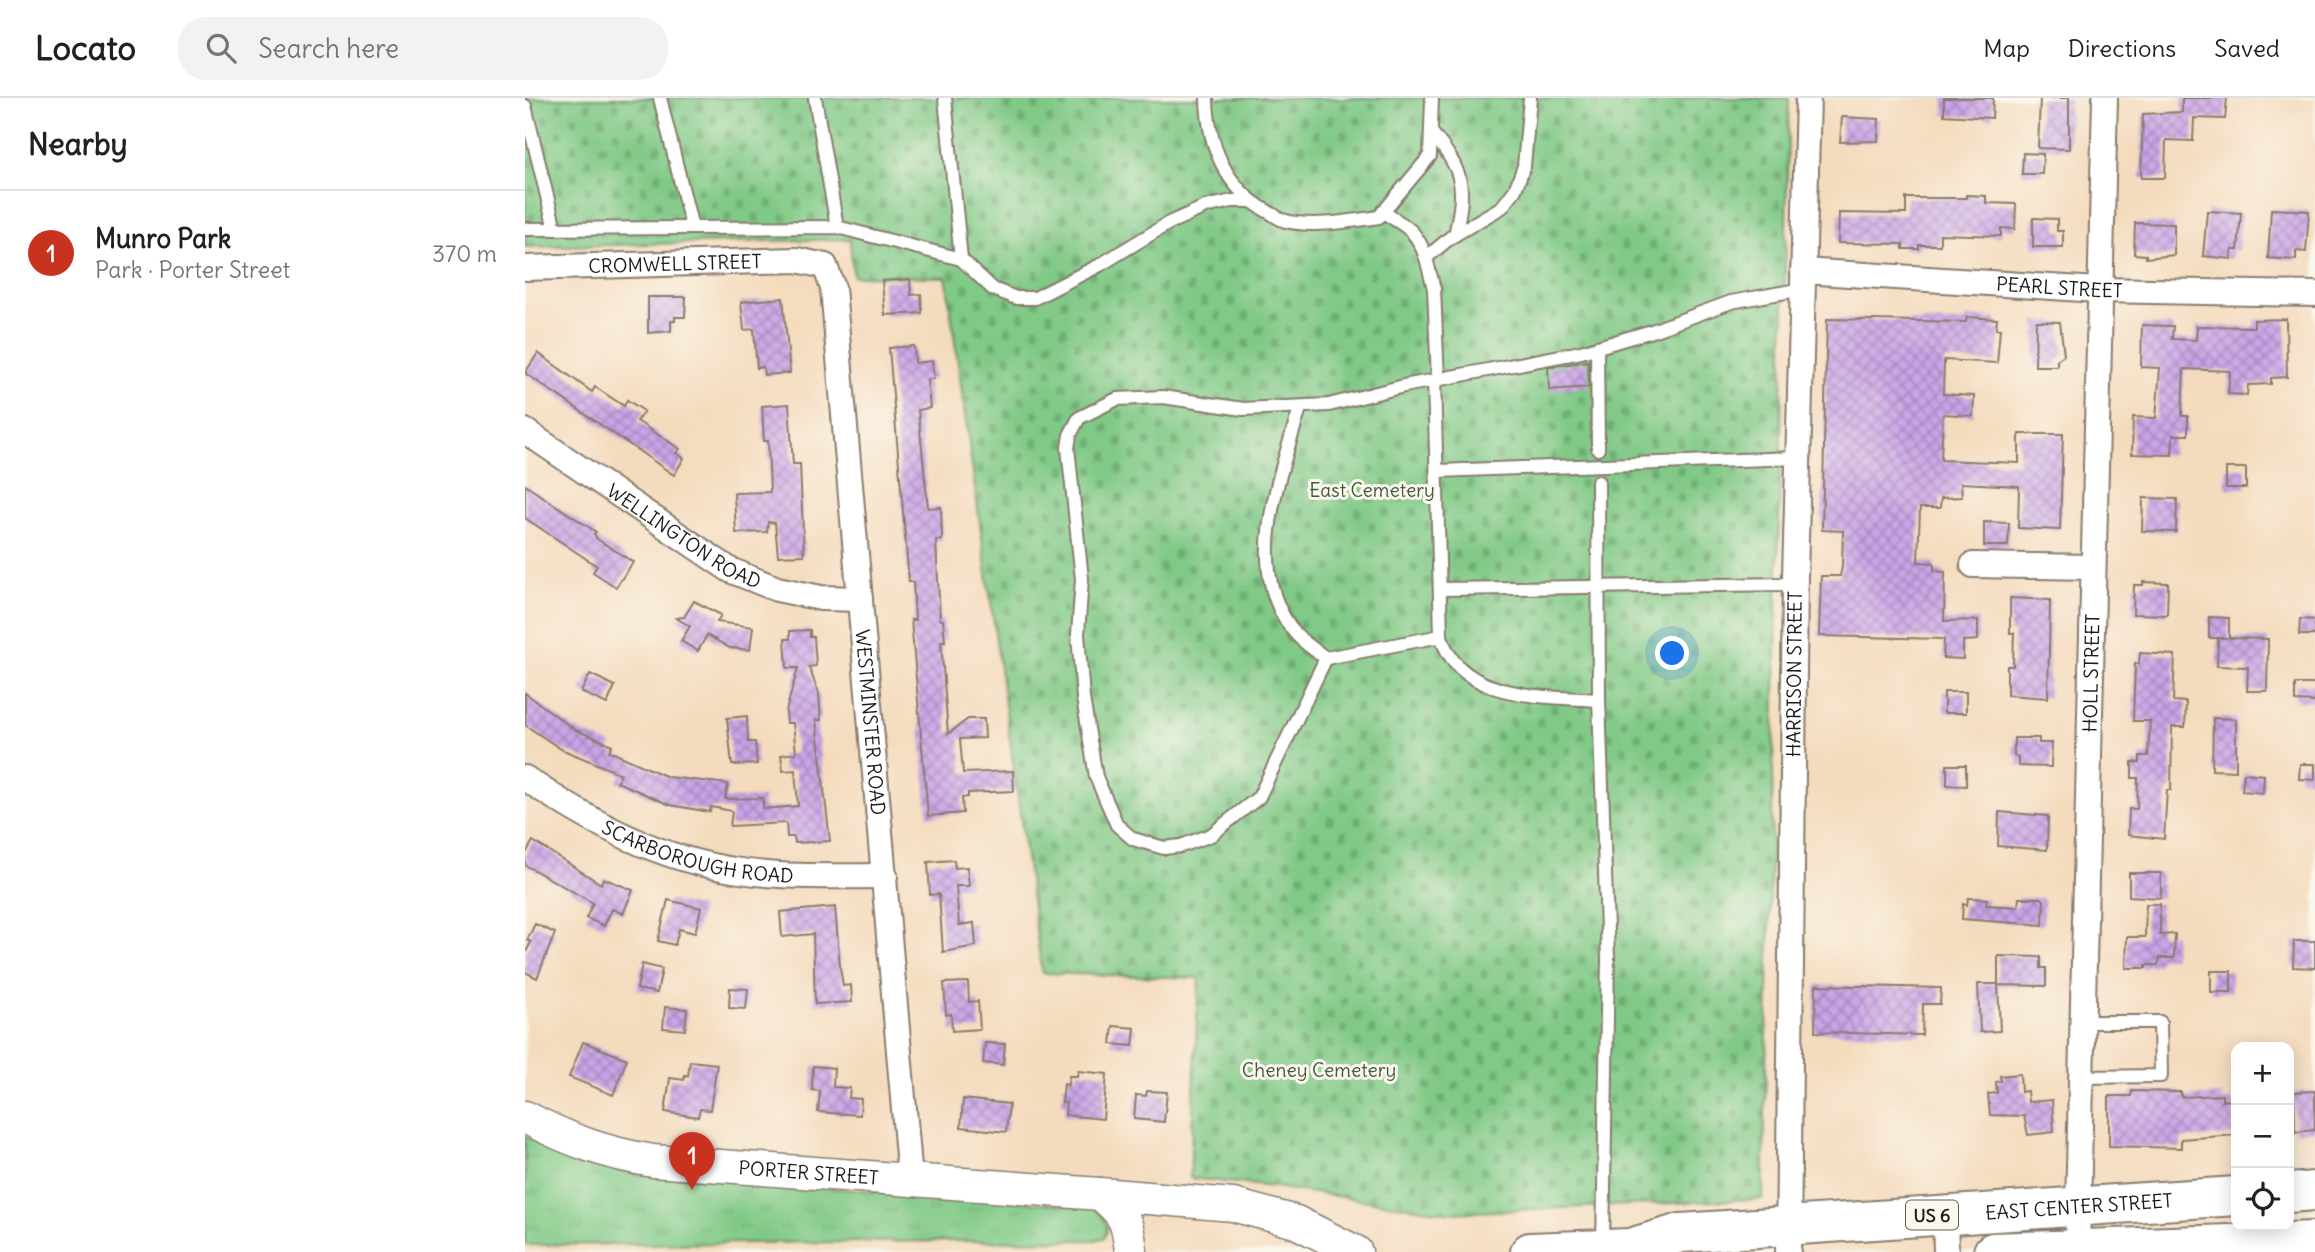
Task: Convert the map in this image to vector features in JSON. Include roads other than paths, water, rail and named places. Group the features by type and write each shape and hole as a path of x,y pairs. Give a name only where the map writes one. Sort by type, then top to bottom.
{"main road":[{"path":"2294,1193 2315,1191"},
{"name":"EAST CENTER STREET","path":"1530,1252 1627,1250 1681,1233 1789,1239 1945,1214 2231,1196"},
{"name":"EAST CENTER STREET","path":"1993,1252 2315,1241"}],"street":[{"name":"HARRISON STREET","path":"1789,1239 1795,584 1808,98"},
{"name":"HOLL STREET","path":"2065,1250 2080,1205 2098,290 2105,98"},
{"name":"CROMWELL STREET","path":"525,268 797,260 825,266"},
{"name":"WESTMINSTER ROAD","path":"825,266 833,288 910,1179"},
{"name":"PEARL STREET","path":"1803,280 2315,294"},
{"name":"WELLINGTON ROAD","path":"525,431 730,570 777,589 821,598 860,599"},
{"path":"1973,565 2092,567"},
{"name":"SCARBOROUGH ROAD","path":"525,778 575,812 628,839 686,860 740,871 786,876 885,876"},
{"name":"PORTER STREET","path":"525,1117 569,1140 609,1154 653,1161 1100,1194 1244,1208 1296,1222 1356,1252"},
{"path":"1100,1194 1121,1211 1129,1231 1131,1252"},
{"path":"1945,1214 1946,1252"}],"lane":[{"path":"660,98 692,228"},
{"path":"815,98 837,227"},
{"path":"945,98 961,259"},
{"path":"1207,98 1208,128 1225,172 1249,201 1286,221 1336,222 1379,217 1430,156 1432,98"},
{"path":"1426,258 1455,235 1502,207 1515,190 1524,166 1530,98"},
{"path":"525,106 555,229"},
{"path":"1432,133 1453,160 1462,182 1455,235"},
{"path":"525,229 837,227 961,259 993,289 1016,298 1034,298 1100,265 1169,223 1205,207 1232,201 1249,201"},
{"path":"1383,212 1409,226 1419,239 1435,299 1441,636 1446,653 1457,668 1473,680 1502,690 1599,700"},
{"path":"1326,658 1259,797 1244,811 1211,835 1164,848 1133,839 1118,825 1096,777 1083,698 1078,634 1082,579 1068,448 1070,435 1079,418 1117,399 1144,395 1243,409 1300,408 1363,399 1387,390 1597,347 1672,325 1731,302 1803,280"},
{"path":"1597,347 1598,449"},
{"path":"1300,408 1269,522 1271,577 1283,614 1297,635 1326,658 1441,636"},
{"path":"1437,471 1798,458"},
{"path":"1598,482 1599,700 1608,958 1627,1250"},
{"path":"1440,589 1795,584"},
{"path":"2082,1077 2161,1076 2160,1022 2083,1023"}],"place":[{"name":"Munro Park","path":"692,1190"}],"park label":[{"name":"East Cemetery","path":"1372,490"},
{"name":"Cheney Cemetery","path":"1319,1070"}]}
